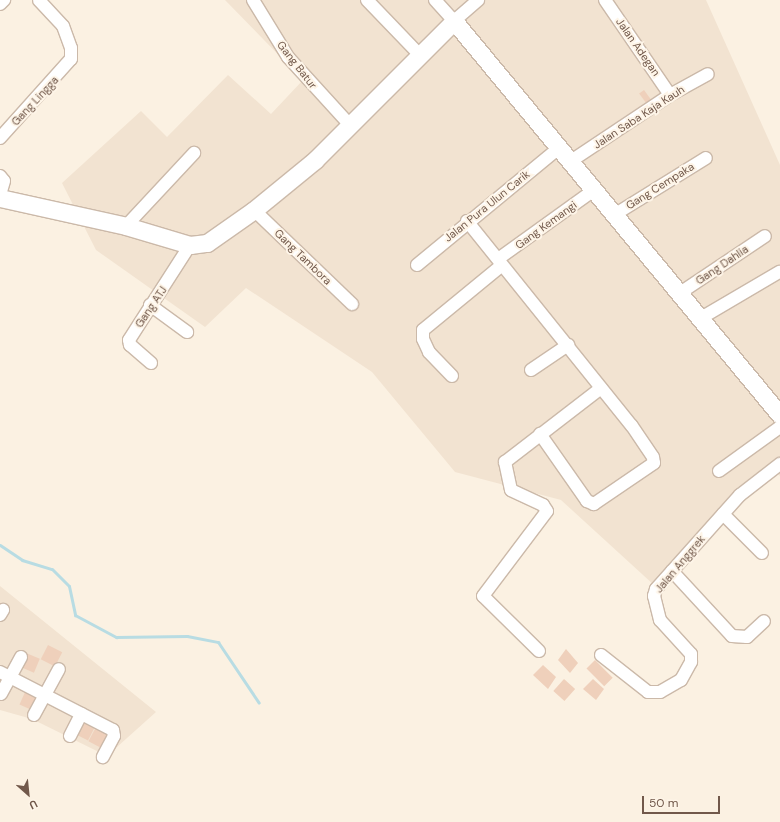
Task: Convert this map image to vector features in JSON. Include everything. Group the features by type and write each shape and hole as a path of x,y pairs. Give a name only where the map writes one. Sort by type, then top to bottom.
{"street":[{"path":"0,4 4,0"},
{"name":"Gang Lingga","path":"0,138 70,63 72,51 65,29 39,0"},
{"name":"Gang Batur","path":"253,0 288,57 349,124"},
{"path":"367,0 419,54"},
{"path":"435,0 571,161 780,415"},
{"path":"0,176 4,181 0,196 129,223 190,245 199,246 215,239 254,210 315,160 419,54 478,0"},
{"name":"Jalan Adegan","path":"605,0 670,95"},
{"name":"Jalan Saba Kaja Kauh","path":"571,161 670,95 708,74"},
{"name":"Jalan Pura Ulun Carik","path":"417,265 467,221 559,148"},
{"path":"129,223 194,153"},
{"name":"Gang Cempaka","path":"614,215 706,158"},
{"name":"Gang Kemangi","path":"452,376 429,352 423,339 423,330 500,262 594,190"},
{"name":"Gang Tambora","path":"254,210 352,304"},
{"path":"467,221 568,345 651,452 653,466 594,504 587,501 540,434"},
{"name":"Gang Dahlia","path":"680,293 764,236"},
{"name":"Gang ATJ","path":"151,363 129,342 150,305 178,268 190,245"},
{"path":"701,318 779,272"},
{"path":"150,305 187,332"},
{"path":"531,370 568,345"},
{"path":"539,651 483,595 546,514 545,507 511,490 505,466 507,460 601,388"},
{"path":"719,471 780,427"},
{"name":"Jalan Anggrek","path":"601,655 648,692 660,692 681,680 688,669 690,654 660,620 654,596 656,589 740,495 780,464"},
{"path":"723,514 762,553"},
{"path":"672,571 732,636 747,637 764,621"},
{"path":"2,694 5,674 21,657"},
{"path":"34,715 59,669"},
{"path":"5,674 115,733 103,756"},
{"path":"70,736 81,714"}],"shaded area":[{"path":"225,0 706,0 780,165 780,476 775,471 654,585 561,500 455,472 372,372 246,288 205,327 96,250 62,183 141,111 167,137 228,75 271,114 303,80"},
{"path":"0,586 156,712 107,756 32,719 0,710"}],"building":[{"path":"644,90 652,101 647,105 639,94"},
{"path":"48,645 62,652 55,667 41,659"},
{"path":"566,649 578,663 570,673 558,660"},
{"path":"26,653 40,659 34,673 20,667"},
{"path":"595,660 613,678 604,686 587,668"},
{"path":"543,665 556,677 548,689 533,675"},
{"path":"564,679 575,689 564,701 553,691"},
{"path":"593,679 604,689 596,700 583,689"},
{"path":"26,690 42,697 35,712 19,705"},
{"path":"81,719 95,726 88,741 74,733"},
{"path":"96,727 109,734 102,748 88,741"}],"waterway":[{"path":"0,545 22,560 52,569 69,586 75,615 116,637 187,636 218,642 259,703"}]}
